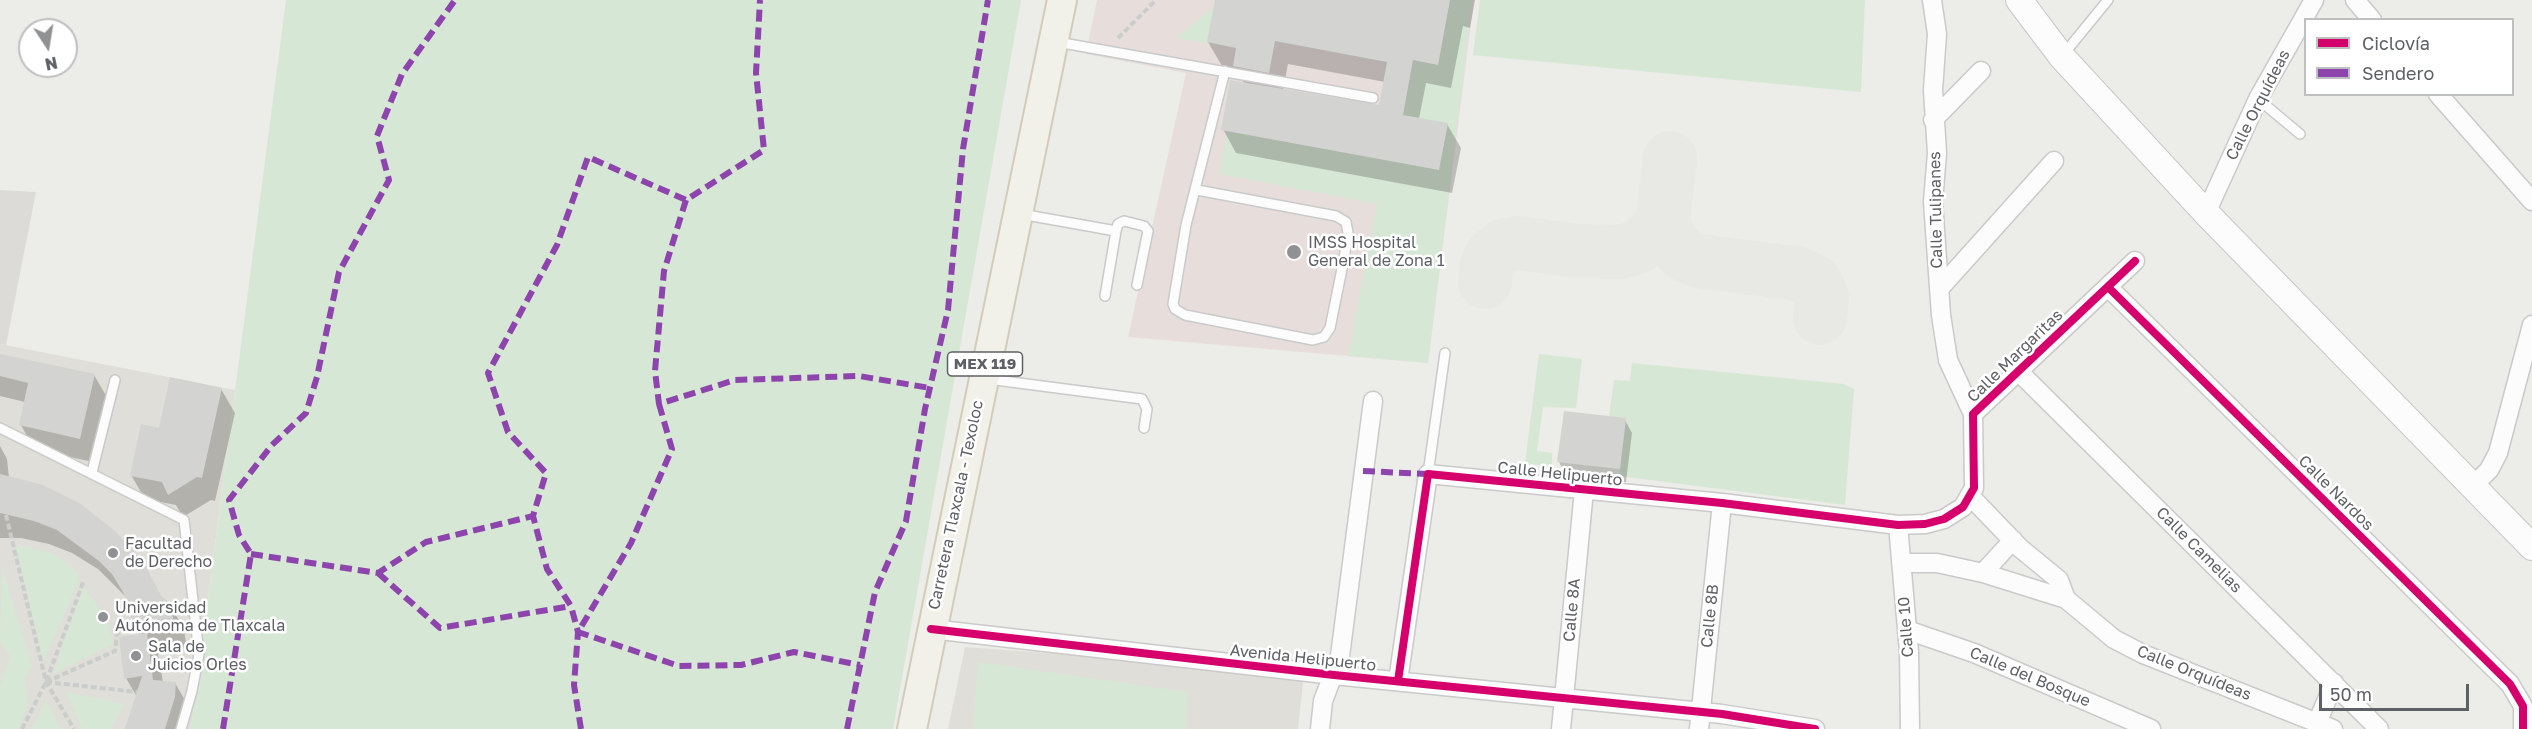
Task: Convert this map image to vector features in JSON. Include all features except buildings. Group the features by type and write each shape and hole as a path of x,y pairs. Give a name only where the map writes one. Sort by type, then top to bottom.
{"main road":[{"name":"Carretera Tlaxcala - Texoloc","path":"912,729 982,378 1019,214 1062,0"},
{"path":"2019,0 2062,57 2206,213 2532,547"}],"street":[{"name":"Calle Tulipanes","path":"1932,0 1937,34 1932,90 1936,153 1933,202 1934,243 1948,360 1973,414"},
{"name":"Calle Orquídeas","path":"2206,213 2258,99 2314,0"},
{"path":"2355,0 2370,18"},
{"path":"1933,120 1981,71"},
{"path":"2440,96 2532,201"},
{"path":"1939,289 2054,162"},
{"name":"Calle Margaritas","path":"1971,497 1975,476 1973,414 2135,261"},
{"name":"Calle Nardos","path":"2108,287 2511,684 2523,706 2523,729"},
{"path":"2473,486 2489,470 2498,453 2532,325"},
{"name":"Calle Camelias","path":"2018,371 2379,729"},
{"path":"1320,729 1323,701 1340,656 1373,401"},
{"path":"1398,681 1428,474"},
{"name":"Calle Helipuerto","path":"1428,474 1722,503 1898,525"},
{"name":"Calle 8A","path":"1561,729 1584,490"},
{"path":"1898,525 1925,524 1944,519 1955,514 1971,497"},
{"name":"Calle Orquídeas","path":"1971,497 2013,540 2060,580 2066,599"},
{"name":"Calle 8B","path":"1700,721 1722,503"},
{"name":"Calle 10","path":"1898,525 1907,630 1910,729"},
{"path":"1983,573 2013,540"},
{"name":"Calle Orquídeas","path":"1901,563 1937,563 1983,573 2066,599 2114,639 2143,654 2325,726"},
{"name":"Avenida Helipuerto","path":"931,629 1334,675 1564,697 1700,721 1815,729"},
{"name":"Calle del Bosque","path":"1907,630 1974,653 2151,729"},
{"path":"2325,726 2334,683"}],"lane":[{"path":"2062,57 2108,0"},
{"path":"1052,42 1373,98"},
{"path":"1197,190 1336,216 1346,222 1348,233 1344,259 1330,328 1324,338 1313,340 1301,338 1185,315 1175,309 1174,288 1186,225 1197,190 1225,71"},
{"path":"2258,99 2300,134"},
{"path":"1019,214 1116,231"},
{"path":"1105,296 1116,231 1118,224 1124,221 1147,228 1148,235 1137,285"},
{"path":"1428,474 1445,353"},
{"path":"982,378 1142,399 1147,409 1144,428"},
{"path":"92,472 115,380"},
{"path":"0,428 184,520 199,654 181,729"}],"path":[{"path":"1106,51 1156,0"},
{"path":"6,515 46,682 75,729"},
{"path":"22,729 46,682 84,580"},
{"path":"46,682 115,651 117,634 133,626"},
{"path":"46,682 137,692"}],"shaded area":[{"name":"IMSS Hospital General de Zona 1","path":"1097,0 1474,0 1428,363 1128,337 1186,73 1086,54"},
{"path":"0,190 36,192 6,345 0,344"},
{"name":"Universidad Autónoma de Tlaxcala","path":"0,344 235,390 191,729 0,729"},
{"path":"965,647 1304,672 1298,729 948,729"}],"green space":[{"path":"286,0 1021,0 893,729 191,729"},
{"path":"1215,0 1472,0 1428,363 1348,356 1377,204 1219,174 1227,131 1391,161 1387,62 1275,41 1272,54 1176,38 1213,7"},
{"path":"1480,0 1865,0 1861,92 1473,55"},
{"path":"1539,354 1582,359 1576,408 1543,407 1537,451 1552,453 1552,467 1525,463"},
{"path":"1632,363 1843,384 1854,389 1845,505 1619,476 1626,419 1609,416 1614,380 1630,381"},
{"path":"24,546 54,554 73,568 80,578 43,662 16,547"},
{"path":"2,567 32,666 25,679 28,704 18,729 0,729 0,686 10,656 0,641"},
{"path":"83,586 107,618 113,644 53,674"},
{"path":"978,662 1188,692 1186,729 973,729"},
{"path":"66,692 124,704 111,729 82,729"},
{"path":"46,700 60,729 32,729"}],"taxiway":[{"path":"1670,158 1663,221 1669,239 1683,254 1698,261 1800,274 1816,283 1822,297 1820,318"},
{"path":"1485,282 1487,264 1492,255 1503,246 1518,243 1577,251 1619,252 1635,248 1651,237 1663,221"}],"marked path":[{"path":"223,729 251,554 239,535 229,500 272,445 306,413 317,377 339,272 389,180 377,136 402,74 455,0"},
{"path":"581,729 574,685 578,632 571,606 547,569 533,516 546,473 508,432 488,373 557,245 588,157 686,200 764,150 756,73 760,0"},
{"path":"847,729 875,592 906,521 925,409 948,310 963,149 988,0"},
{"path":"686,200 664,271 655,371 659,404 735,380 859,376 930,388"},
{"path":"659,404 672,449 631,543 578,632 679,666 741,665 794,652 860,665"},
{"path":"1363,471 1428,474"},
{"path":"251,554 378,573 426,542 533,516"},
{"path":"378,573 440,628 571,606"}],"cycle path":[{"path":"1398,681 1428,474 1722,503 1898,525 1925,524 1944,519 1963,507 1974,488 1973,414 2135,261"},
{"path":"2108,287 2510,684 2523,706 2523,729"},
{"path":"931,629 1334,675 1722,714 1815,729"}],"place":[{"name":"IMSS Hospital General de Zona 1","path":"1294,252"},
{"name":"Facultad de Derecho","path":"113,553"},
{"name":"Universidad Autónoma de Tlaxcala","path":"103,617"},
{"name":"Sala de Juicios Orles","path":"136,656"}]}
